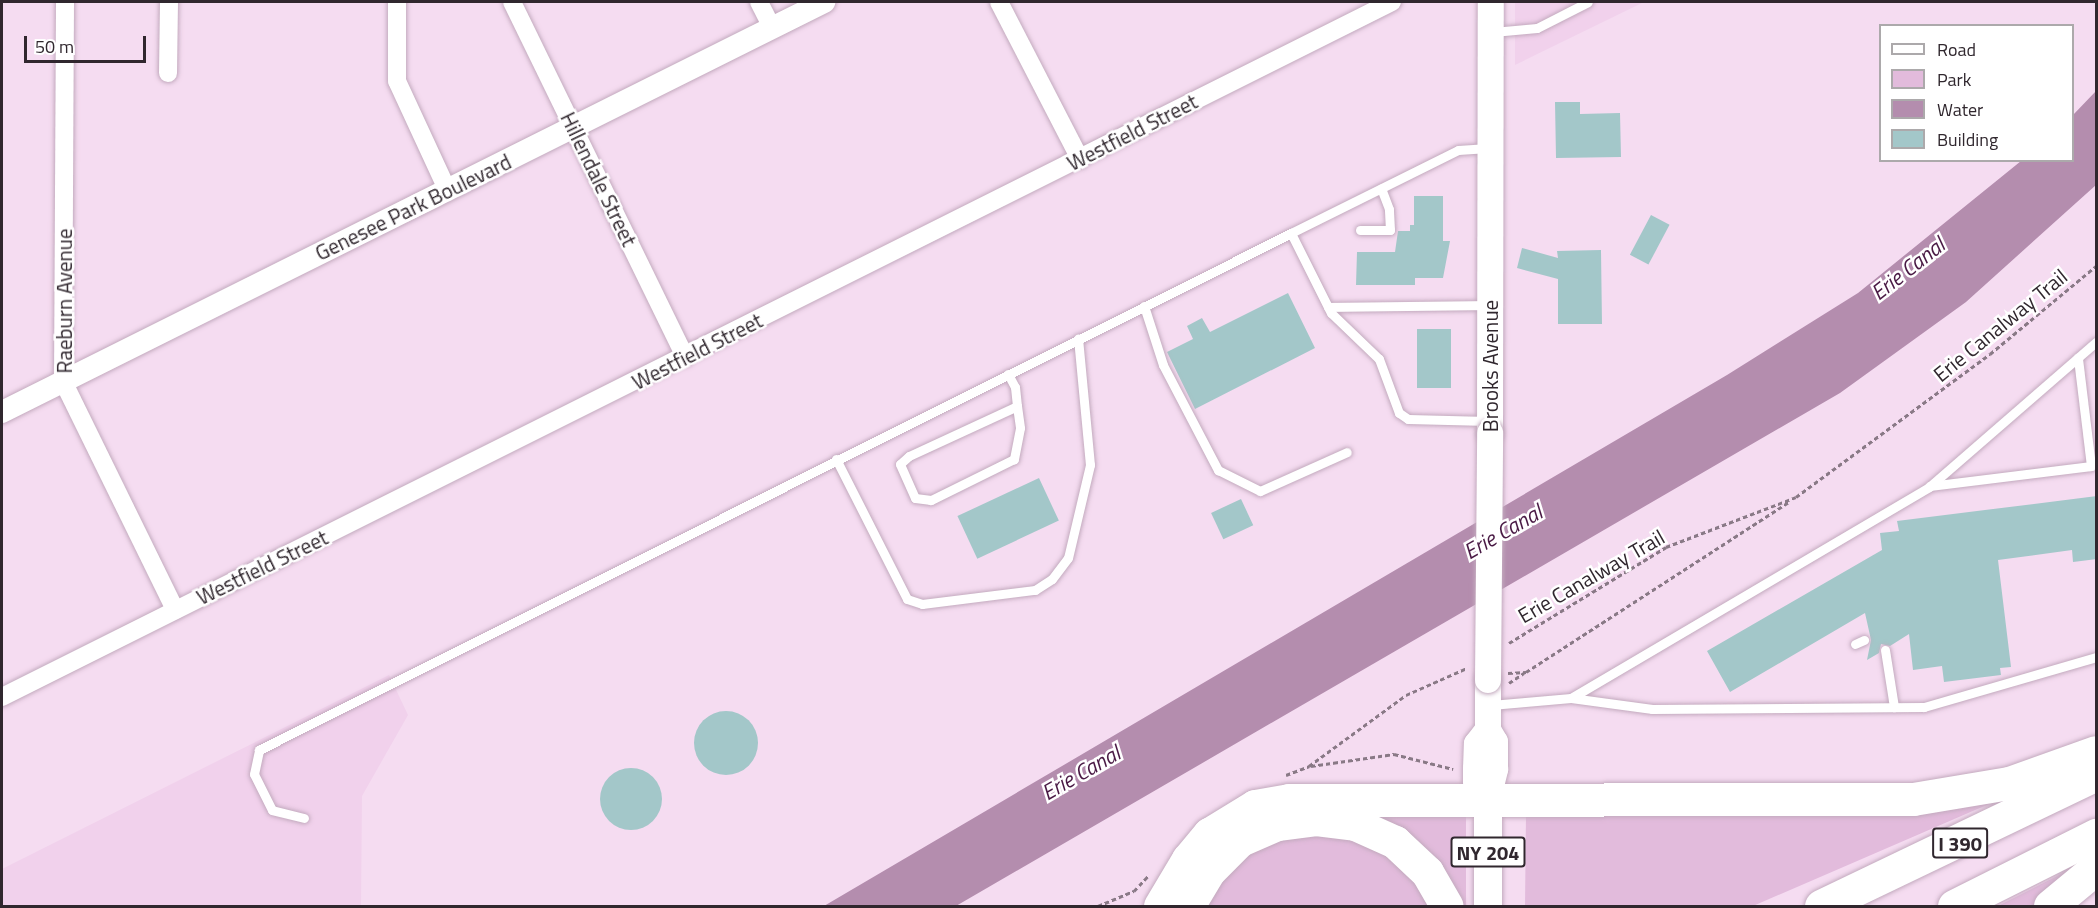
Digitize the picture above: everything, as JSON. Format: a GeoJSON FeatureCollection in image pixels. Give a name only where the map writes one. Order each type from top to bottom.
{"type":"FeatureCollection","features":[{"type":"Feature","properties":{"kind":"highway"},"geometry":{"type":"LineString","coordinates":[[1160,906],[1209,834],[1255,806],[1313,797],[1488,795],[1926,798],[2009,783],[2097,752]]}},
{"type":"Feature","properties":{"kind":"highway","name":"I 390"},"geometry":{"type":"LineString","coordinates":[[1821,906],[2097,774]]}},
{"type":"Feature","properties":{"kind":"highway"},"geometry":{"type":"LineString","coordinates":[[1188,906],[1209,871],[1240,840],[1277,824],[1316,819],[1355,824],[1395,842],[1427,872],[1447,906]]}},
{"type":"Feature","properties":{"kind":"highway","name":"I 390"},"geometry":{"type":"LineString","coordinates":[[1954,906],[2097,835]]}},
{"type":"Feature","properties":{"kind":"highway"},"geometry":{"type":"LineString","coordinates":[[2050,906],[2097,868]]}},
{"type":"Feature","properties":{"kind":"main road","name":"Brooks Avenue"},"geometry":{"type":"LineString","coordinates":[[1488,906],[1488,795],[1495,769],[1492,690],[1490,427],[1491,2]]}},
{"type":"Feature","properties":{"kind":"street","name":"Raeburn Avenue"},"geometry":{"type":"LineString","coordinates":[[65,2],[63,381],[175,610]]}},
{"type":"Feature","properties":{"kind":"street"},"geometry":{"type":"LineString","coordinates":[[168,73],[169,2]]}},
{"type":"Feature","properties":{"kind":"street"},"geometry":{"type":"LineString","coordinates":[[397,2],[397,81],[447,189]]}},
{"type":"Feature","properties":{"kind":"street","name":"Hillendale Street"},"geometry":{"type":"LineString","coordinates":[[512,2],[685,357]]}},
{"type":"Feature","properties":{"kind":"street"},"geometry":{"type":"LineString","coordinates":[[759,2],[772,27]]}},
{"type":"Feature","properties":{"kind":"street","name":"Genesee Park Boulevard"},"geometry":{"type":"LineString","coordinates":[[2,412],[824,2]]}},
{"type":"Feature","properties":{"kind":"street"},"geometry":{"type":"LineString","coordinates":[[999,2],[1080,159]]}},
{"type":"Feature","properties":{"kind":"street","name":"Westfield Street"},"geometry":{"type":"LineString","coordinates":[[2,697],[1392,2]]}},
{"type":"Feature","properties":{"kind":"lane"},"geometry":{"type":"LineString","coordinates":[[1491,32],[1537,28],[1588,2]]}},
{"type":"Feature","properties":{"kind":"lane"},"geometry":{"type":"LineString","coordinates":[[304,818],[272,810],[254,774],[259,750],[836,459],[1458,150],[1491,148]]}},
{"type":"Feature","properties":{"kind":"lane"},"geometry":{"type":"LineString","coordinates":[[1360,230],[1390,230],[1389,209],[1381,188]]}},
{"type":"Feature","properties":{"kind":"lane"},"geometry":{"type":"LineString","coordinates":[[1291,232],[1328,307],[1379,359],[1399,413],[1408,419],[1490,427]]}},
{"type":"Feature","properties":{"kind":"lane"},"geometry":{"type":"LineString","coordinates":[[1328,307],[1490,305]]}},
{"type":"Feature","properties":{"kind":"lane"},"geometry":{"type":"LineString","coordinates":[[1144,306],[1163,365],[1218,470],[1260,491],[1347,452]]}},
{"type":"Feature","properties":{"kind":"lane"},"geometry":{"type":"LineString","coordinates":[[836,459],[907,599],[922,604],[1035,590],[1052,579],[1068,558],[1090,465],[1078,339]]}},
{"type":"Feature","properties":{"kind":"lane"},"geometry":{"type":"LineString","coordinates":[[1571,698],[1929,487],[2097,342]]}},
{"type":"Feature","properties":{"kind":"lane"},"geometry":{"type":"LineString","coordinates":[[1929,487],[2091,466],[2078,358]]}},
{"type":"Feature","properties":{"kind":"lane"},"geometry":{"type":"LineString","coordinates":[[1008,374],[1017,406],[1020,428],[1014,459],[931,500],[915,498],[900,464],[909,456],[1017,406]]}},
{"type":"Feature","properties":{"kind":"lane"},"geometry":{"type":"LineString","coordinates":[[1885,650],[1894,708]]}},
{"type":"Feature","properties":{"kind":"lane"},"geometry":{"type":"LineString","coordinates":[[1492,690],[1652,709],[1894,708],[1950,703],[2097,657]]}},
{"type":"Feature","properties":{"kind":"path","name":"Erie Canalway Trail"},"geometry":{"type":"LineString","coordinates":[[1500,649],[1666,547],[1796,497],[1981,361],[2097,266]]}},
{"type":"Feature","properties":{"kind":"path"},"geometry":{"type":"LineString","coordinates":[[1309,766],[1406,695],[1492,690],[1526,672],[1796,497]]}},
{"type":"Feature","properties":{"kind":"path"},"geometry":{"type":"LineString","coordinates":[[1492,690],[1526,672]]}},
{"type":"Feature","properties":{"kind":"path"},"geometry":{"type":"LineString","coordinates":[[1276,779],[1309,766],[1394,754],[1453,769]]}},
{"type":"Feature","properties":{"kind":"path"},"geometry":{"type":"LineString","coordinates":[[1098,906],[1134,891],[1156,867]]}},
{"type":"Feature","properties":{"kind":"shaded area"},"geometry":{"type":"Polygon","coordinates":[[[1515,2],[1644,2],[1515,65],[1515,2]]]}},
{"type":"Feature","properties":{"kind":"shaded area"},"geometry":{"type":"Polygon","coordinates":[[[389,675],[408,715],[362,796],[361,906],[2,906],[2,869],[389,675]]]}},
{"type":"Feature","properties":{"kind":"green space"},"geometry":{"type":"Polygon","coordinates":[[[1985,796],[1989,804],[1753,906],[1525,906],[1526,814],[1985,796]]]}},
{"type":"Feature","properties":{"kind":"green space"},"geometry":{"type":"Polygon","coordinates":[[[1368,806],[1466,815],[1466,906],[1455,906],[1368,806]]]}},
{"type":"Feature","properties":{"kind":"green space"},"geometry":{"type":"Polygon","coordinates":[[[1290,833],[1372,840],[1411,872],[1431,906],[1202,906],[1243,852],[1290,833]]]}},
{"type":"Feature","properties":{"kind":"green space"},"geometry":{"type":"Polygon","coordinates":[[[2079,865],[2035,906],[1998,906],[2079,865]]]}},
{"type":"Feature","properties":{"kind":"water","name":"Erie Canal"},"geometry":{"type":"Polygon","coordinates":[[[2096,91],[2096,185],[1966,302],[1840,393],[956,906],[824,906],[1727,375],[1858,293],[2020,162],[2074,162],[2074,114],[2096,91]]]}},
{"type":"Feature","properties":{"kind":"building"},"geometry":{"type":"Polygon","coordinates":[[[1555,102],[1580,102],[1580,114],[1620,113],[1621,157],[1556,158],[1555,102]]]}},
{"type":"Feature","properties":{"kind":"building"},"geometry":{"type":"Polygon","coordinates":[[[1414,196],[1443,196],[1443,241],[1450,241],[1443,278],[1415,278],[1415,285],[1356,285],[1357,252],[1395,252],[1398,231],[1410,231],[1410,225],[1414,225],[1414,196]]]}},
{"type":"Feature","properties":{"kind":"building"},"geometry":{"type":"Polygon","coordinates":[[[1651,215],[1670,225],[1648,265],[1630,255],[1651,215]]]}},
{"type":"Feature","properties":{"kind":"building"},"geometry":{"type":"Polygon","coordinates":[[[1522,248],[1558,258],[1557,251],[1601,250],[1602,324],[1558,324],[1558,279],[1517,268],[1522,248]]]}},
{"type":"Feature","properties":{"kind":"building"},"geometry":{"type":"Polygon","coordinates":[[[1288,293],[1315,348],[1195,409],[1167,352],[1193,339],[1187,326],[1202,318],[1210,332],[1288,293]]]}},
{"type":"Feature","properties":{"kind":"building"},"geometry":{"type":"Polygon","coordinates":[[[1417,329],[1451,329],[1451,388],[1417,388],[1417,329]]]}},
{"type":"Feature","properties":{"kind":"building"},"geometry":{"type":"Polygon","coordinates":[[[1039,478],[1059,521],[977,559],[957,516],[1039,478]]]}},
{"type":"Feature","properties":{"kind":"building"},"geometry":{"type":"Polygon","coordinates":[[[2097,496],[2097,559],[2073,562],[2072,550],[1998,560],[2011,667],[2000,668],[2001,675],[1944,682],[1942,666],[1913,670],[1909,634],[1890,646],[1881,644],[1879,653],[1867,660],[1871,640],[1865,613],[1730,692],[1707,651],[1882,550],[1880,533],[1899,531],[1897,521],[2097,496]]]}},
{"type":"Feature","properties":{"kind":"building"},"geometry":{"type":"Polygon","coordinates":[[[1241,499],[1253,525],[1223,539],[1211,513],[1241,499]]]}},
{"type":"Feature","properties":{"kind":"building"},"geometry":{"type":"Polygon","coordinates":[[[726,711],[744,717],[752,725],[758,743],[752,761],[744,769],[726,775],[708,769],[700,761],[694,743],[700,725],[708,717],[726,711]]]}},
{"type":"Feature","properties":{"kind":"building"},"geometry":{"type":"Polygon","coordinates":[[[631,768],[653,777],[662,799],[653,821],[631,830],[609,821],[600,799],[609,777],[631,768]]]}}]}
